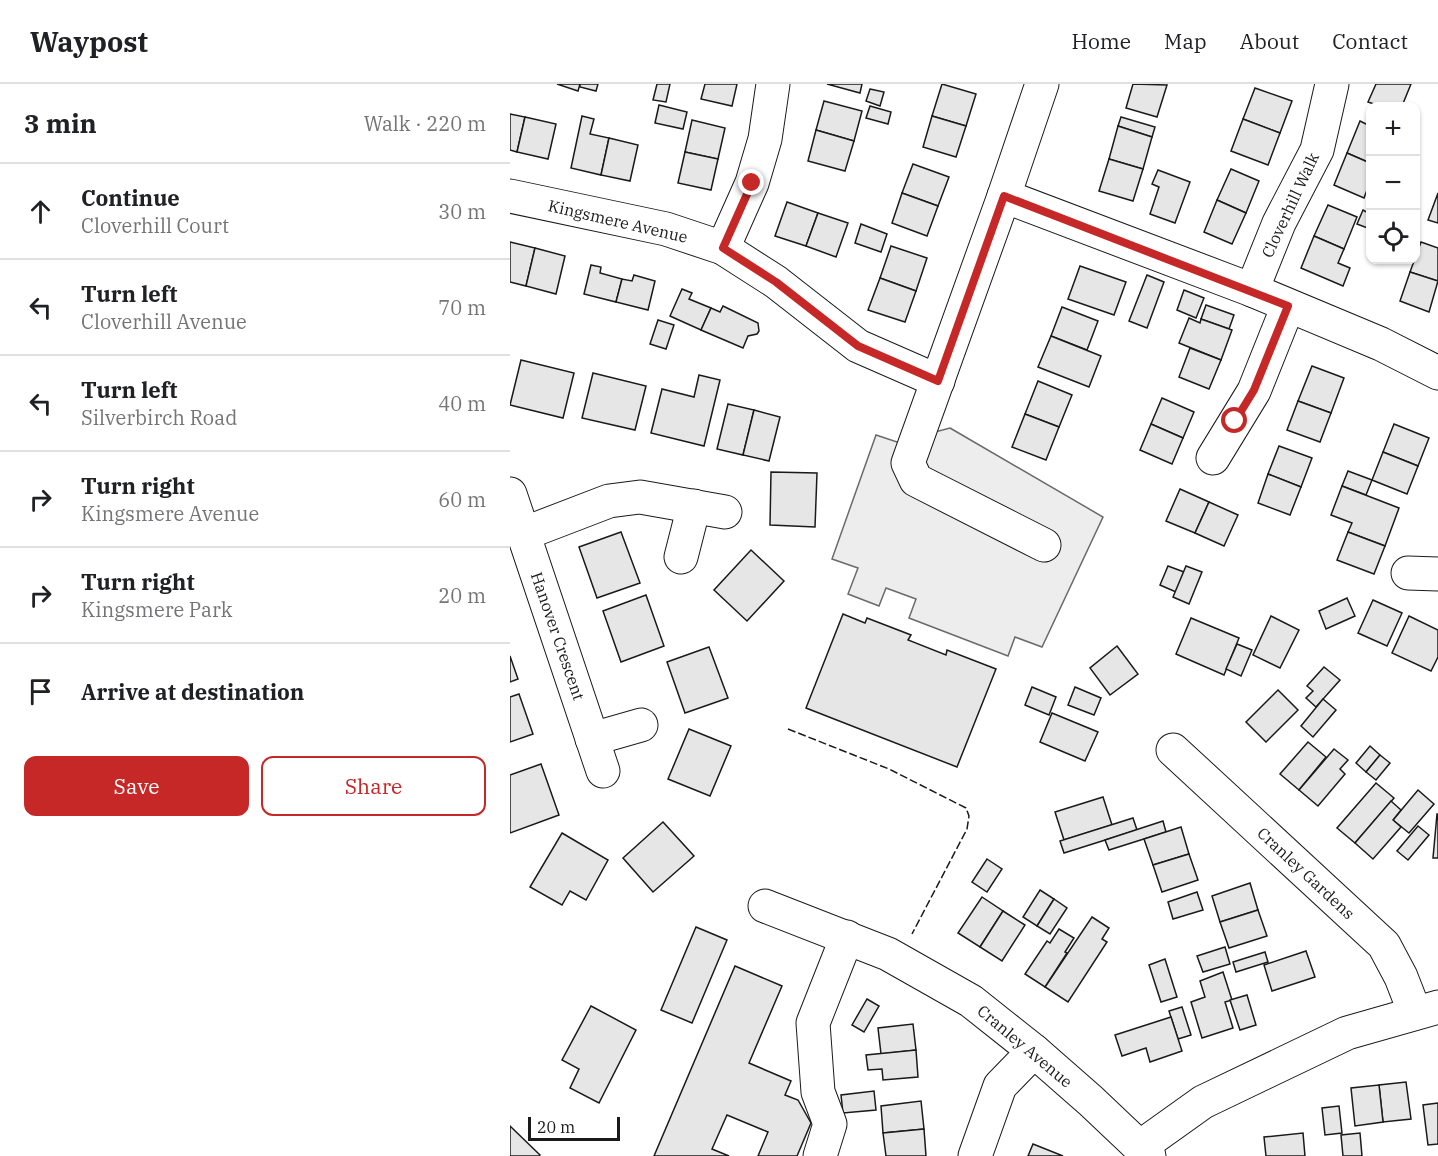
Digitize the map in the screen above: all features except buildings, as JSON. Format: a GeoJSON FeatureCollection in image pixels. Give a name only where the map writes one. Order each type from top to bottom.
{"type":"FeatureCollection","features":[{"type":"Feature","properties":{"kind":"street"},"geometry":{"type":"LineString","coordinates":[[723,248],[752,183],[759,161],[765,139],[772,84]]}},
{"type":"Feature","properties":{"kind":"street"},"geometry":{"type":"LineString","coordinates":[[1042,84],[908,463],[916,480],[1044,545]]}},
{"type":"Feature","properties":{"kind":"street","name":"Cloverhill Walk"},"geometry":{"type":"LineString","coordinates":[[1252,290],[1279,224],[1317,150],[1332,84]]}},
{"type":"Feature","properties":{"kind":"street","name":"Kingsmere Avenue"},"geometry":{"type":"LineString","coordinates":[[510,196],[666,229],[723,248],[776,282],[858,346],[938,381]]}},
{"type":"Feature","properties":{"kind":"street"},"geometry":{"type":"LineString","coordinates":[[1004,196],[1252,290],[1436,368]]}},
{"type":"Feature","properties":{"kind":"street"},"geometry":{"type":"LineString","coordinates":[[1213,458],[1254,390],[1288,306]]}},
{"type":"Feature","properties":{"kind":"street","name":"Hanover Crescent"},"geometry":{"type":"LineString","coordinates":[[510,494],[603,771]]}},
{"type":"Feature","properties":{"kind":"street"},"geometry":{"type":"LineString","coordinates":[[523,534],[609,501],[640,497],[709,509],[681,557]]}},
{"type":"Feature","properties":{"kind":"street"},"geometry":{"type":"LineString","coordinates":[[592,739],[641,725]]}},
{"type":"Feature","properties":{"kind":"street","name":"Cranley Gardens"},"geometry":{"type":"LineString","coordinates":[[1145,1151],[1203,1102],[1347,1034],[1426,1010],[1401,977],[1384,945],[1173,750]]}},
{"type":"Feature","properties":{"kind":"street","name":"Cranley Avenue"},"geometry":{"type":"LineString","coordinates":[[765,906],[888,954],[971,1001],[1034,1051],[1145,1151]]}},
{"type":"Feature","properties":{"kind":"street"},"geometry":{"type":"LineString","coordinates":[[820,1156],[830,1124],[818,1092],[813,1023],[847,937]]}},
{"type":"Feature","properties":{"kind":"street"},"geometry":{"type":"LineString","coordinates":[[975,1156],[1000,1086],[1034,1051]]}},
{"type":"Feature","properties":{"kind":"shaded area"},"geometry":{"type":"Polygon","coordinates":[[[950,428],[1103,517],[1042,647],[1015,637],[1008,656],[909,618],[916,599],[886,588],[879,606],[848,594],[858,568],[832,559],[876,435],[897,442],[950,428]]]}},
{"type":"Feature","properties":{"kind":"fence"},"geometry":{"type":"LineString","coordinates":[[788,729],[889,769],[966,808],[969,816],[967,829],[912,934]]}},
{"type":"Feature","properties":{"kind":"route"},"geometry":{"type":"LineString","coordinates":[[752,183],[723,248],[776,282],[858,346],[938,381],[1004,196],[1252,290],[1288,306],[1254,390],[1235,421]]}}]}
